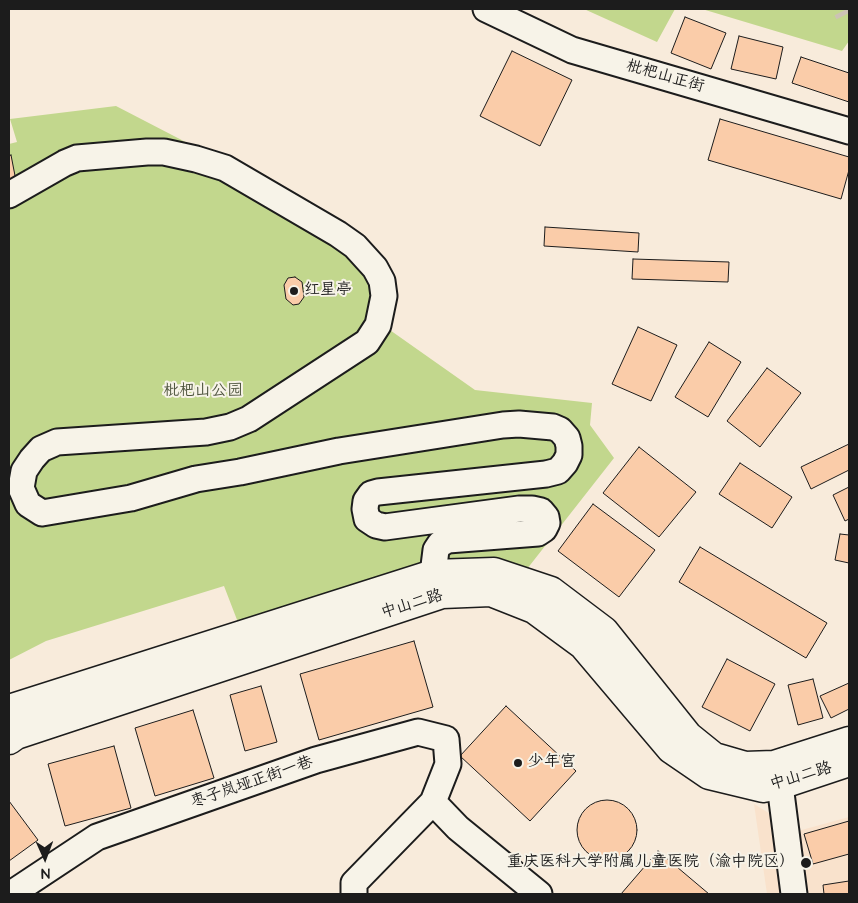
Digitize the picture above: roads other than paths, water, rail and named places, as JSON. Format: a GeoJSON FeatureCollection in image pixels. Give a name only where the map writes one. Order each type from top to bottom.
{"type":"FeatureCollection","features":[{"type":"Feature","properties":{"kind":"main road","name":"中山二路"},"geometry":{"type":"LineString","coordinates":[[9,709],[433,574],[494,572],[551,591],[604,630],[688,736],[714,757],[745,766],[774,765],[849,741]]}},
{"type":"Feature","properties":{"kind":"main road","name":"中山二路"},"geometry":{"type":"LineString","coordinates":[[9,740],[16,735],[442,594],[491,592],[534,609],[583,645],[671,749],[709,775],[772,786],[849,762]]}},
{"type":"Feature","properties":{"kind":"street","name":"枇杷山正街"},"geometry":{"type":"LineString","coordinates":[[486,9],[572,50],[849,131]]}},
{"type":"Feature","properties":{"kind":"street"},"geometry":{"type":"LineString","coordinates":[[9,195],[77,158],[164,152],[196,159],[225,168],[338,234],[355,246],[375,268],[382,281],[384,296],[378,325],[367,342],[249,419],[230,427],[206,432],[57,442],[42,449],[24,471],[21,488],[28,504],[42,513],[132,498],[196,479],[240,472],[339,451],[503,425],[519,424],[553,427],[560,430],[567,438],[569,455],[565,463],[558,470],[546,474],[371,494],[366,501],[365,509],[368,519],[376,525],[386,527],[519,509],[541,511],[546,517],[547,523],[544,529],[538,533],[448,540],[440,544],[436,550],[433,574]]}},
{"type":"Feature","properties":{"kind":"street","name":"枣子岚垭正街一巷"},"geometry":{"type":"LineString","coordinates":[[11,894],[97,837],[316,760],[418,732],[446,739],[448,764],[433,802]]}},
{"type":"Feature","properties":{"kind":"street"},"geometry":{"type":"LineString","coordinates":[[772,786],[777,894]]}},
{"type":"Feature","properties":{"kind":"street"},"geometry":{"type":"LineString","coordinates":[[772,786],[794,894]]}},
{"type":"Feature","properties":{"kind":"street"},"geometry":{"type":"LineString","coordinates":[[354,894],[354,883],[433,802],[458,828],[539,894]]}},
{"type":"Feature","properties":{"kind":"tunnel"},"geometry":{"type":"LineString","coordinates":[[847,9],[849,13]]}},
{"type":"Feature","properties":{"kind":"place","name":"红星亭"},"geometry":{"type":"Point","coordinates":[294,291]}},
{"type":"Feature","properties":{"kind":"place","name":"少年宫"},"geometry":{"type":"Point","coordinates":[518,763]}},
{"type":"Feature","properties":{"kind":"place","name":"重庆医科大学附属儿童医院（渝中院区）"},"geometry":{"type":"Point","coordinates":[806,863]}},
{"type":"Feature","properties":{"kind":"park label","name":"枇杷山公园"},"geometry":{"type":"Point","coordinates":[203,392]}}]}
